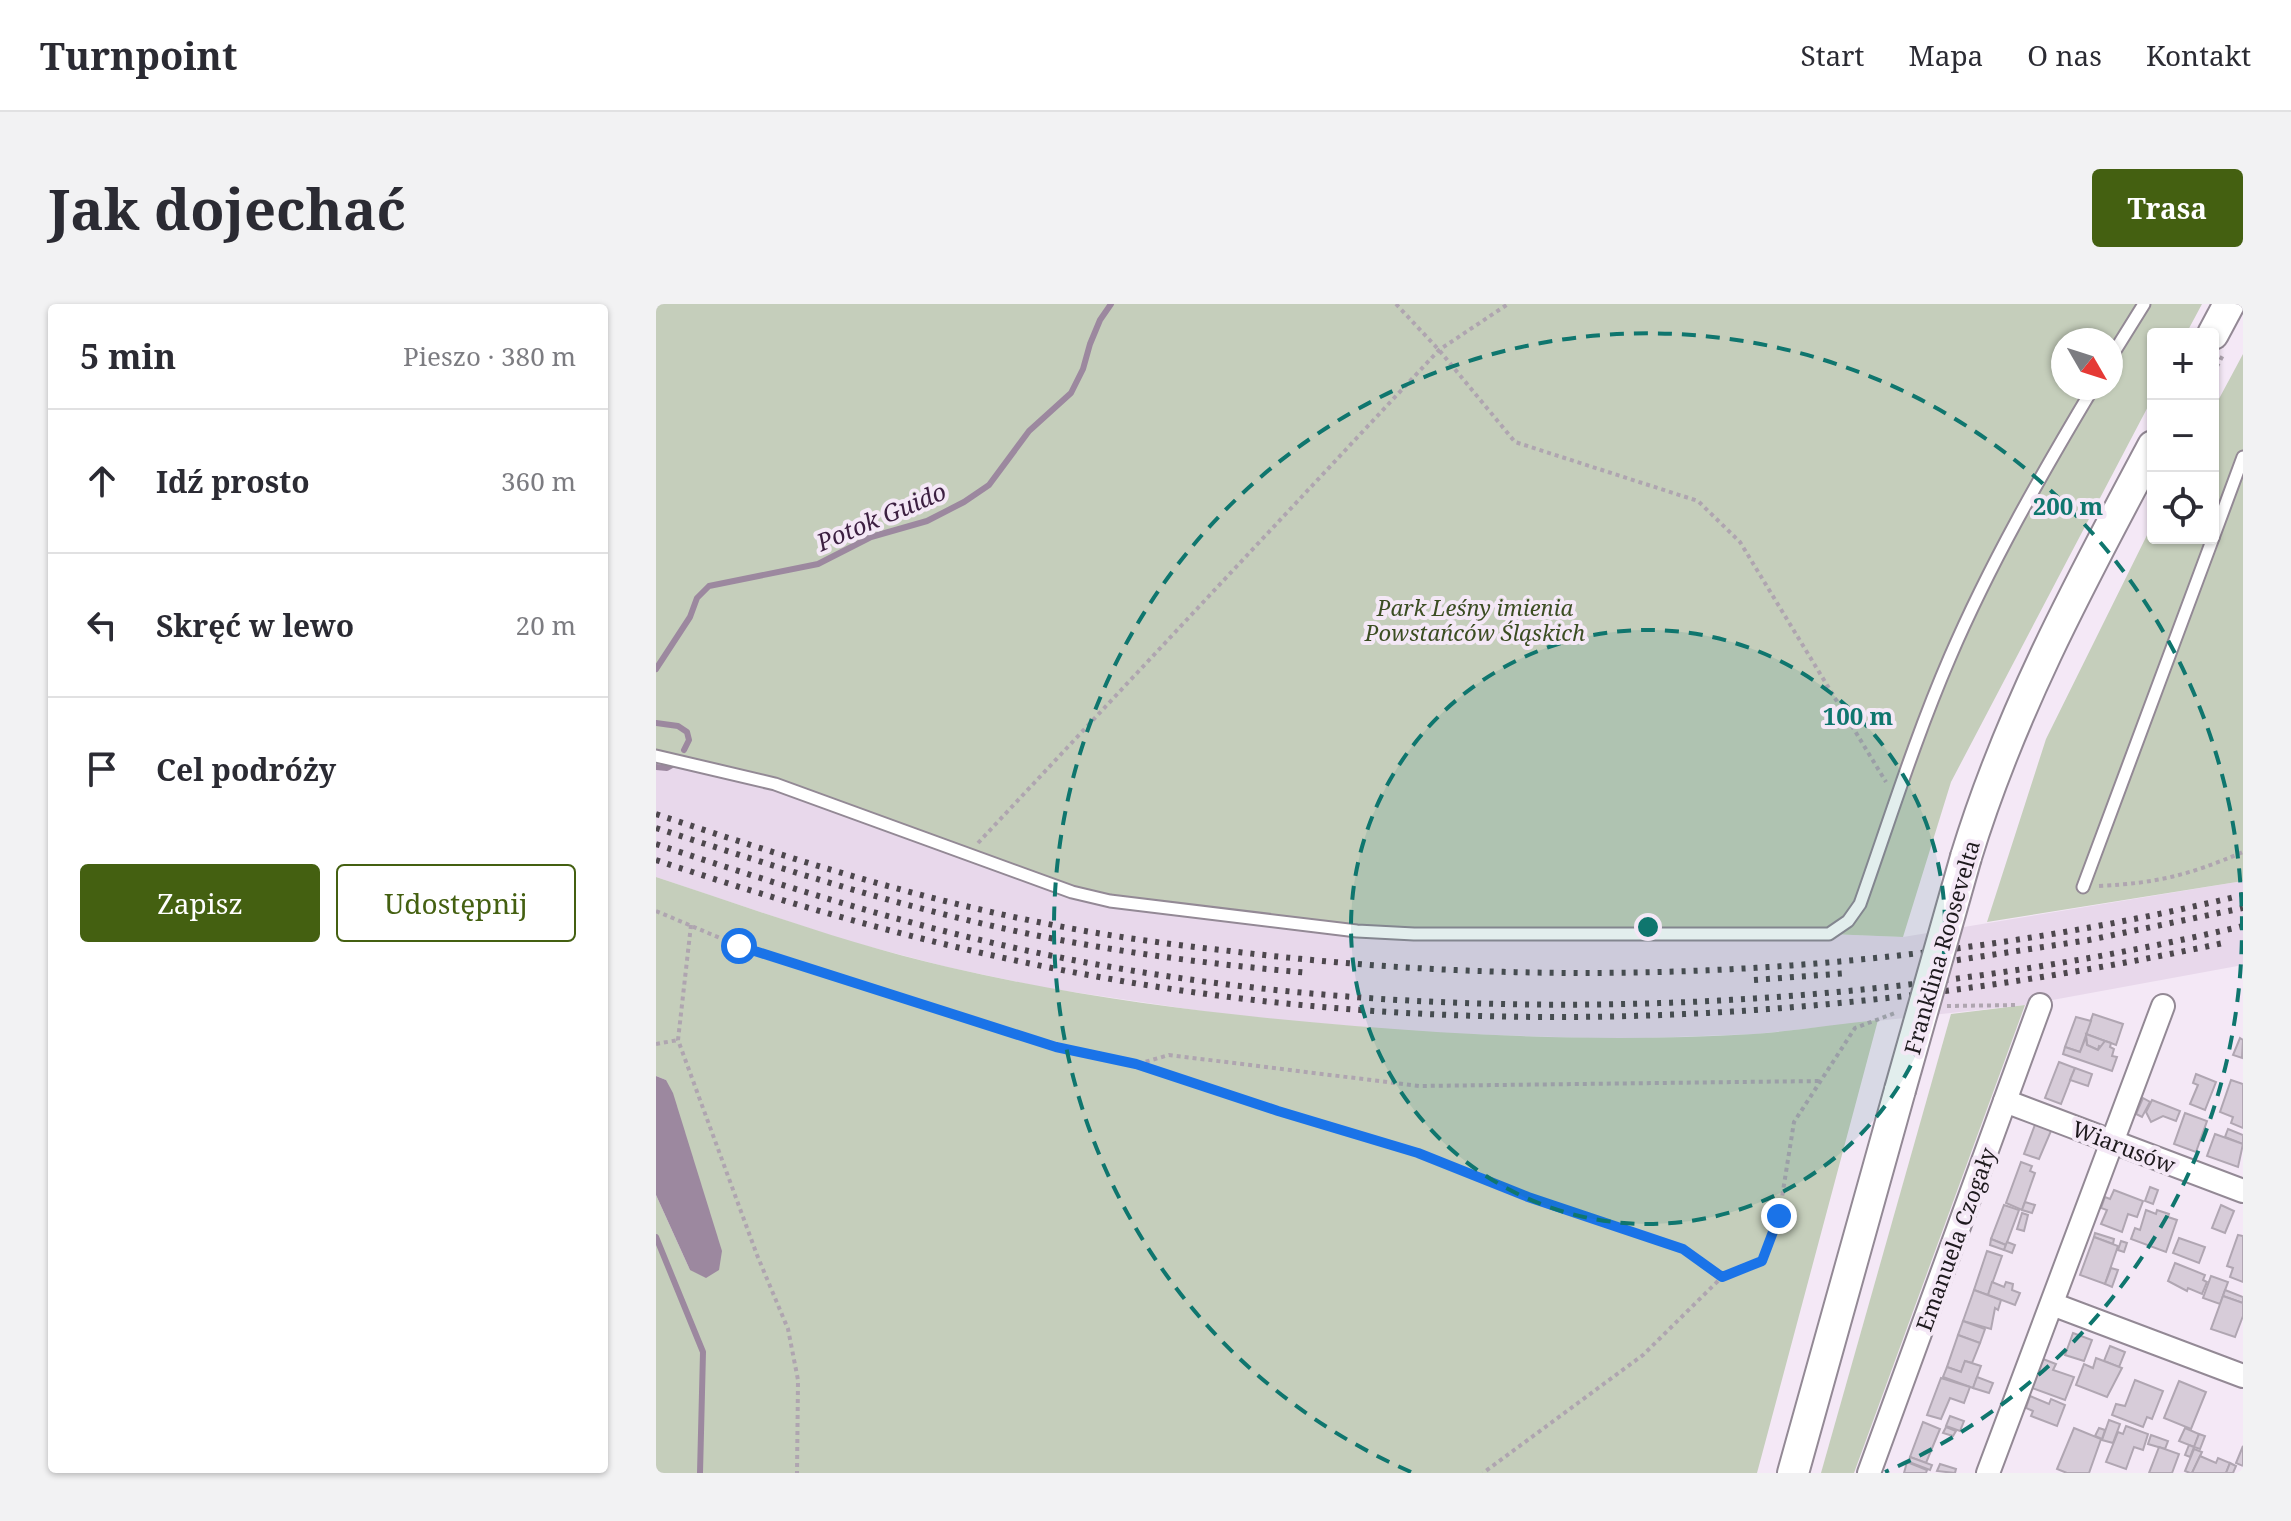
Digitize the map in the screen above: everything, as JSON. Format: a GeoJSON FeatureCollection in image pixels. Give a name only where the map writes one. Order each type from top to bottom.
{"type":"FeatureCollection","features":[{"type":"Feature","properties":{"kind":"street"},"geometry":{"type":"LineString","coordinates":[[2216,328],[2229,304]]}},
{"type":"Feature","properties":{"kind":"street","name":"Franklina Roosevelta"},"geometry":{"type":"LineString","coordinates":[[1793,1473],[1981,809],[2023,701],[2070,600],[2147,457]]}},
{"type":"Feature","properties":{"kind":"street","name":"Emanuela Czogały"},"geometry":{"type":"LineString","coordinates":[[1869,1473],[2040,1005]]}},
{"type":"Feature","properties":{"kind":"street"},"geometry":{"type":"LineString","coordinates":[[1996,1471],[2052,1304],[2163,1006]]}},
{"type":"Feature","properties":{"kind":"street","name":"Wiarusów"},"geometry":{"type":"LineString","coordinates":[[2005,1101],[2243,1191]]}},
{"type":"Feature","properties":{"kind":"street"},"geometry":{"type":"LineString","coordinates":[[2052,1304],[2243,1376]]}},
{"type":"Feature","properties":{"kind":"lane"},"geometry":{"type":"LineString","coordinates":[[2123,338],[2144,304]]}},
{"type":"Feature","properties":{"kind":"lane"},"geometry":{"type":"LineString","coordinates":[[656,756],[775,784],[1072,892],[1110,901],[1357,931],[1459,936],[1829,934],[1848,921],[1860,904],[1920,730],[1951,655],[2033,491],[2086,400]]}},
{"type":"Feature","properties":{"kind":"lane"},"geometry":{"type":"LineString","coordinates":[[2219,522],[2243,457]]}},
{"type":"Feature","properties":{"kind":"lane"},"geometry":{"type":"LineString","coordinates":[[2083,887],[2211,544]]}},
{"type":"Feature","properties":{"kind":"path"},"geometry":{"type":"LineString","coordinates":[[1396,304],[1439,350],[1515,442],[1698,501],[1740,542],[1896,799]]}},
{"type":"Feature","properties":{"kind":"path"},"geometry":{"type":"LineString","coordinates":[[968,854],[1439,350],[1508,304]]}},
{"type":"Feature","properties":{"kind":"path"},"geometry":{"type":"LineString","coordinates":[[2083,887],[2148,883],[2196,872],[2243,852]]}},
{"type":"Feature","properties":{"kind":"path"},"geometry":{"type":"LineString","coordinates":[[656,911],[739,946],[1056,1047],[1136,1064],[1418,1153],[1528,1197],[1683,1249],[1722,1277]]}},
{"type":"Feature","properties":{"kind":"path"},"geometry":{"type":"LineString","coordinates":[[691,924],[678,1040],[757,1255],[788,1329],[798,1380],[797,1473]]}},
{"type":"Feature","properties":{"kind":"path"},"geometry":{"type":"LineString","coordinates":[[656,1044],[678,1040]]}},
{"type":"Feature","properties":{"kind":"path"},"geometry":{"type":"LineString","coordinates":[[1136,1064],[1169,1055],[1419,1086],[1821,1081],[1794,1122],[1779,1216],[1762,1261],[1722,1277],[1643,1355],[1483,1473]]}},
{"type":"Feature","properties":{"kind":"shaded area"},"geometry":{"type":"Polygon","coordinates":[[[656,756],[1829,934],[1903,937],[2243,881],[2243,965],[2025,1005],[1756,1034],[1619,1039],[1433,1033],[1242,1017],[1046,988],[947,967],[844,940],[656,877],[656,756]]]}},
{"type":"Feature","properties":{"kind":"shaded area"},"geometry":{"type":"Polygon","coordinates":[[[656,1076],[666,1080],[673,1093],[722,1251],[719,1270],[706,1278],[690,1270],[656,1195],[656,1076]]]}},
{"type":"Feature","properties":{"kind":"green space","name":"Park Leśny imienia Powstańców Śląskich"},"geometry":{"type":"Polygon","coordinates":[[[656,304],[2202,304],[2189,328],[2147,328],[2147,408],[1951,782],[1903,937],[1829,934],[1459,936],[1110,901],[775,784],[656,756],[656,304]]]}},
{"type":"Feature","properties":{"kind":"green space"},"geometry":{"type":"Polygon","coordinates":[[[2243,354],[2243,881],[1987,922],[2046,739],[2147,535],[2147,544],[2219,544],[2219,399],[2243,354]]]}},
{"type":"Feature","properties":{"kind":"green space"},"geometry":{"type":"Polygon","coordinates":[[[656,877],[911,958],[1049,988],[1202,1011],[1405,1030],[1604,1038],[1754,1034],[1878,1020],[1757,1473],[656,1473],[656,1195],[690,1270],[666,1080],[656,1076],[656,877]]]}},
{"type":"Feature","properties":{"kind":"green space"},"geometry":{"type":"Polygon","coordinates":[[[2025,1005],[1854,1473],[1821,1473],[1951,1014],[2025,1005]]]}},
{"type":"Feature","properties":{"kind":"building"},"geometry":{"type":"Polygon","coordinates":[[[2093,1014],[2123,1024],[2116,1045],[2086,1034],[2093,1014]]]}},
{"type":"Feature","properties":{"kind":"building"},"geometry":{"type":"Polygon","coordinates":[[[2076,1017],[2091,1021],[2080,1052],[2065,1047],[2076,1017]]]}},
{"type":"Feature","properties":{"kind":"building"},"geometry":{"type":"Polygon","coordinates":[[[2086,1034],[2105,1041],[2102,1047],[2099,1046],[2098,1050],[2087,1045],[2086,1034]]]}},
{"type":"Feature","properties":{"kind":"building"},"geometry":{"type":"Polygon","coordinates":[[[2086,1037],[2087,1045],[2098,1050],[2105,1041],[2111,1043],[2110,1047],[2114,1049],[2112,1056],[2117,1057],[2112,1071],[2063,1054],[2065,1047],[2080,1052],[2086,1037]]]}},
{"type":"Feature","properties":{"kind":"building"},"geometry":{"type":"Polygon","coordinates":[[[2240,1038],[2243,1040],[2242,1058],[2233,1055],[2240,1038]]]}},
{"type":"Feature","properties":{"kind":"building"},"geometry":{"type":"Polygon","coordinates":[[[2059,1062],[2075,1068],[2061,1104],[2045,1098],[2059,1062]]]}},
{"type":"Feature","properties":{"kind":"building"},"geometry":{"type":"Polygon","coordinates":[[[2075,1068],[2092,1074],[2088,1086],[2070,1080],[2075,1068]]]}},
{"type":"Feature","properties":{"kind":"building"},"geometry":{"type":"Polygon","coordinates":[[[2196,1074],[2216,1082],[2205,1110],[2190,1104],[2198,1085],[2193,1083],[2196,1074]]]}},
{"type":"Feature","properties":{"kind":"building"},"geometry":{"type":"Polygon","coordinates":[[[2231,1080],[2243,1084],[2243,1128],[2231,1123],[2233,1117],[2220,1112],[2231,1080]]]}},
{"type":"Feature","properties":{"kind":"building"},"geometry":{"type":"Polygon","coordinates":[[[2143,1098],[2150,1102],[2142,1117],[2136,1114],[2143,1098]]]}},
{"type":"Feature","properties":{"kind":"building"},"geometry":{"type":"Polygon","coordinates":[[[2152,1100],[2180,1111],[2176,1121],[2163,1116],[2151,1122],[2146,1112],[2152,1100]]]}},
{"type":"Feature","properties":{"kind":"building"},"geometry":{"type":"Polygon","coordinates":[[[2185,1113],[2207,1121],[2196,1152],[2174,1144],[2185,1113]]]}},
{"type":"Feature","properties":{"kind":"building"},"geometry":{"type":"Polygon","coordinates":[[[2036,1122],[2051,1131],[2039,1159],[2024,1154],[2036,1122]]]}},
{"type":"Feature","properties":{"kind":"building"},"geometry":{"type":"Polygon","coordinates":[[[2228,1129],[2243,1135],[2243,1144],[2225,1137],[2228,1129]]]}},
{"type":"Feature","properties":{"kind":"building"},"geometry":{"type":"Polygon","coordinates":[[[2215,1134],[2243,1144],[2238,1167],[2207,1156],[2215,1134]]]}},
{"type":"Feature","properties":{"kind":"building"},"geometry":{"type":"Polygon","coordinates":[[[2021,1162],[2032,1166],[2030,1171],[2035,1173],[2022,1210],[2006,1203],[2021,1162]]]}},
{"type":"Feature","properties":{"kind":"building"},"geometry":{"type":"Polygon","coordinates":[[[2150,1187],[2158,1190],[2153,1204],[2145,1201],[2150,1187]]]}},
{"type":"Feature","properties":{"kind":"building"},"geometry":{"type":"Polygon","coordinates":[[[2114,1190],[2143,1201],[2137,1217],[2128,1214],[2122,1232],[2101,1224],[2107,1210],[2101,1208],[2105,1197],[2110,1199],[2114,1190]]]}},
{"type":"Feature","properties":{"kind":"building"},"geometry":{"type":"Polygon","coordinates":[[[2025,1202],[2035,1205],[2032,1213],[2022,1210],[2025,1202]]]}},
{"type":"Feature","properties":{"kind":"building"},"geometry":{"type":"Polygon","coordinates":[[[2004,1205],[2019,1210],[2006,1245],[1991,1239],[2004,1205]]]}},
{"type":"Feature","properties":{"kind":"building"},"geometry":{"type":"Polygon","coordinates":[[[2221,1205],[2234,1211],[2225,1233],[2212,1228],[2221,1205]]]}},
{"type":"Feature","properties":{"kind":"building"},"geometry":{"type":"Polygon","coordinates":[[[2146,1210],[2156,1214],[2157,1210],[2177,1220],[2166,1252],[2131,1239],[2135,1228],[2140,1230],[2146,1210]]]}},
{"type":"Feature","properties":{"kind":"building"},"geometry":{"type":"Polygon","coordinates":[[[2022,1213],[2028,1215],[2024,1231],[2017,1229],[2022,1213]]]}},
{"type":"Feature","properties":{"kind":"building"},"geometry":{"type":"Polygon","coordinates":[[[2095,1233],[2114,1239],[2113,1244],[2094,1237],[2095,1233]]]}},
{"type":"Feature","properties":{"kind":"building"},"geometry":{"type":"Polygon","coordinates":[[[2238,1235],[2243,1236],[2243,1282],[2230,1277],[2233,1268],[2227,1266],[2238,1235]]]}},
{"type":"Feature","properties":{"kind":"building"},"geometry":{"type":"Polygon","coordinates":[[[2094,1237],[2118,1246],[2105,1284],[2080,1275],[2094,1237]]]}},
{"type":"Feature","properties":{"kind":"building"},"geometry":{"type":"Polygon","coordinates":[[[2179,1238],[2205,1247],[2199,1263],[2173,1253],[2179,1238]]]}},
{"type":"Feature","properties":{"kind":"building"},"geometry":{"type":"Polygon","coordinates":[[[1991,1239],[2006,1245],[2004,1250],[1990,1245],[1991,1239]]]}},
{"type":"Feature","properties":{"kind":"building"},"geometry":{"type":"Polygon","coordinates":[[[2121,1241],[2127,1243],[2124,1252],[2118,1250],[2121,1241]]]}},
{"type":"Feature","properties":{"kind":"building"},"geometry":{"type":"Polygon","coordinates":[[[2007,1242],[2015,1245],[2012,1253],[2004,1250],[2007,1242]]]}},
{"type":"Feature","properties":{"kind":"building"},"geometry":{"type":"Polygon","coordinates":[[[1987,1251],[2002,1256],[1988,1295],[1974,1290],[1987,1251]]]}},
{"type":"Feature","properties":{"kind":"building"},"geometry":{"type":"Polygon","coordinates":[[[2175,1263],[2205,1275],[2203,1280],[2207,1282],[2202,1294],[2188,1288],[2187,1291],[2168,1281],[2175,1263]]]}},
{"type":"Feature","properties":{"kind":"building"},"geometry":{"type":"Polygon","coordinates":[[[2111,1268],[2118,1270],[2112,1287],[2105,1284],[2111,1268]]]}},
{"type":"Feature","properties":{"kind":"building"},"geometry":{"type":"Polygon","coordinates":[[[2211,1276],[2228,1282],[2220,1304],[2203,1298],[2211,1276]]]}},
{"type":"Feature","properties":{"kind":"building"},"geometry":{"type":"Polygon","coordinates":[[[1992,1282],[2004,1287],[2006,1282],[2013,1284],[2012,1290],[2020,1293],[2015,1305],[1988,1295],[1992,1282]]]}},
{"type":"Feature","properties":{"kind":"building"},"geometry":{"type":"Polygon","coordinates":[[[1974,1290],[2001,1300],[1998,1310],[1995,1308],[1991,1329],[1963,1321],[1974,1290]]]}},
{"type":"Feature","properties":{"kind":"building"},"geometry":{"type":"Polygon","coordinates":[[[2225,1290],[2243,1297],[2243,1303],[2223,1296],[2225,1290]]]}},
{"type":"Feature","properties":{"kind":"building"},"geometry":{"type":"Polygon","coordinates":[[[2223,1296],[2243,1303],[2243,1316],[2235,1337],[2211,1329],[2223,1296]]]}},
{"type":"Feature","properties":{"kind":"building"},"geometry":{"type":"Polygon","coordinates":[[[1963,1321],[1985,1329],[1980,1343],[1958,1335],[1963,1321]]]}},
{"type":"Feature","properties":{"kind":"building"},"geometry":{"type":"Polygon","coordinates":[[[2073,1333],[2092,1340],[2084,1361],[2065,1355],[2073,1333]]]}},
{"type":"Feature","properties":{"kind":"building"},"geometry":{"type":"Polygon","coordinates":[[[1958,1335],[1980,1343],[1972,1363],[1965,1361],[1961,1372],[1947,1367],[1958,1335]]]}},
{"type":"Feature","properties":{"kind":"building"},"geometry":{"type":"Polygon","coordinates":[[[2110,1346],[2125,1352],[2119,1367],[2104,1361],[2110,1346]]]}},
{"type":"Feature","properties":{"kind":"building"},"geometry":{"type":"Polygon","coordinates":[[[2096,1358],[2122,1368],[2107,1397],[2076,1385],[2084,1364],[2093,1368],[2096,1358]]]}},
{"type":"Feature","properties":{"kind":"building"},"geometry":{"type":"Polygon","coordinates":[[[2043,1359],[2056,1364],[2053,1370],[2074,1377],[2065,1400],[2032,1388],[2043,1359]]]}},
{"type":"Feature","properties":{"kind":"building"},"geometry":{"type":"Polygon","coordinates":[[[1965,1361],[1981,1366],[1973,1388],[1943,1377],[1947,1367],[1961,1372],[1965,1361]]]}},
{"type":"Feature","properties":{"kind":"building"},"geometry":{"type":"Polygon","coordinates":[[[1977,1377],[1993,1383],[1989,1393],[1973,1388],[1977,1377]]]}},
{"type":"Feature","properties":{"kind":"building"},"geometry":{"type":"Polygon","coordinates":[[[1941,1378],[1970,1387],[1964,1403],[1950,1398],[1941,1419],[1927,1415],[1941,1378]]]}},
{"type":"Feature","properties":{"kind":"building"},"geometry":{"type":"Polygon","coordinates":[[[2135,1380],[2163,1391],[2152,1419],[2147,1417],[2143,1427],[2112,1415],[2116,1404],[2125,1406],[2135,1380]]]}},
{"type":"Feature","properties":{"kind":"building"},"geometry":{"type":"Polygon","coordinates":[[[2179,1381],[2206,1392],[2191,1429],[2164,1418],[2179,1381]]]}},
{"type":"Feature","properties":{"kind":"building"},"geometry":{"type":"Polygon","coordinates":[[[2030,1396],[2049,1404],[2051,1399],[2065,1405],[2057,1426],[2031,1416],[2033,1411],[2026,1408],[2030,1396]]]}},
{"type":"Feature","properties":{"kind":"building"},"geometry":{"type":"Polygon","coordinates":[[[1950,1416],[1964,1421],[1960,1431],[1946,1426],[1950,1416]]]}},
{"type":"Feature","properties":{"kind":"building"},"geometry":{"type":"Polygon","coordinates":[[[2109,1420],[2120,1424],[2113,1443],[2102,1440],[2109,1420]]]}},
{"type":"Feature","properties":{"kind":"building"},"geometry":{"type":"Polygon","coordinates":[[[1923,1422],[1940,1429],[1926,1463],[1910,1457],[1923,1422]]]}},
{"type":"Feature","properties":{"kind":"building"},"geometry":{"type":"Polygon","coordinates":[[[2126,1426],[2148,1434],[2143,1450],[2134,1447],[2126,1469],[2106,1462],[2118,1432],[2123,1434],[2126,1426]]]}},
{"type":"Feature","properties":{"kind":"building"},"geometry":{"type":"Polygon","coordinates":[[[1946,1427],[1956,1431],[1953,1436],[1943,1433],[1946,1427]]]}},
{"type":"Feature","properties":{"kind":"building"},"geometry":{"type":"Polygon","coordinates":[[[2074,1428],[2101,1439],[2089,1473],[2067,1473],[2057,1469],[2074,1428]]]}},
{"type":"Feature","properties":{"kind":"building"},"geometry":{"type":"Polygon","coordinates":[[[2099,1428],[2105,1430],[2102,1439],[2095,1436],[2099,1428]]]}},
{"type":"Feature","properties":{"kind":"building"},"geometry":{"type":"Polygon","coordinates":[[[2185,1428],[2199,1434],[2194,1447],[2179,1441],[2185,1428]]]}},
{"type":"Feature","properties":{"kind":"building"},"geometry":{"type":"Polygon","coordinates":[[[2199,1434],[2205,1436],[2200,1449],[2194,1447],[2199,1434]]]}},
{"type":"Feature","properties":{"kind":"building"},"geometry":{"type":"Polygon","coordinates":[[[2151,1435],[2168,1441],[2165,1449],[2148,1444],[2151,1435]]]}},
{"type":"Feature","properties":{"kind":"building"},"geometry":{"type":"Polygon","coordinates":[[[2189,1445],[2194,1447],[2190,1457],[2185,1455],[2189,1445]]]}},
{"type":"Feature","properties":{"kind":"building"},"geometry":{"type":"Polygon","coordinates":[[[2243,1446],[2243,1466],[2236,1463],[2243,1446]]]}},
{"type":"Feature","properties":{"kind":"building"},"geometry":{"type":"Polygon","coordinates":[[[2159,1447],[2179,1454],[2172,1473],[2149,1473],[2159,1447]]]}},
{"type":"Feature","properties":{"kind":"building"},"geometry":{"type":"Polygon","coordinates":[[[2194,1449],[2202,1452],[2190,1473],[2185,1471],[2194,1449]]]}},
{"type":"Feature","properties":{"kind":"building"},"geometry":{"type":"Polygon","coordinates":[[[2200,1456],[2216,1463],[2218,1458],[2230,1463],[2226,1473],[2192,1473],[2200,1456]]]}},
{"type":"Feature","properties":{"kind":"building"},"geometry":{"type":"Polygon","coordinates":[[[1910,1457],[1932,1465],[1930,1470],[1909,1462],[1910,1457]]]}},
{"type":"Feature","properties":{"kind":"building"},"geometry":{"type":"Polygon","coordinates":[[[1907,1462],[1927,1470],[1926,1473],[1904,1473],[1907,1462]]]}},
{"type":"Feature","properties":{"kind":"building"},"geometry":{"type":"Polygon","coordinates":[[[2230,1463],[2236,1466],[2233,1473],[2226,1473],[2230,1463]]]}},
{"type":"Feature","properties":{"kind":"building"},"geometry":{"type":"Polygon","coordinates":[[[1940,1464],[1956,1469],[1955,1473],[1937,1471],[1940,1464]]]}},
{"type":"Feature","properties":{"kind":"waterway","name":"Potok Guido"},"geometry":{"type":"LineString","coordinates":[[656,669],[690,617],[697,598],[709,586],[818,564],[871,537],[927,521],[989,485],[1029,431],[1071,393],[1100,320],[1111,304]]}},
{"type":"Feature","properties":{"kind":"waterway","name":"Potok Guido"},"geometry":{"type":"LineString","coordinates":[[656,723],[678,726],[687,732],[689,740],[684,750]]}},
{"type":"Feature","properties":{"kind":"waterway","name":"Potok Guido"},"geometry":{"type":"LineString","coordinates":[[656,767],[667,768],[674,764]]}},
{"type":"Feature","properties":{"kind":"waterway"},"geometry":{"type":"LineString","coordinates":[[656,1237],[703,1352],[700,1473]]}},
{"type":"Feature","properties":{"kind":"railway"},"geometry":{"type":"LineString","coordinates":[[656,814],[893,887],[1062,927],[1230,951],[1357,964],[1484,971],[1612,973],[1739,969],[1866,959],[1993,943],[2118,922],[2243,895]]}},
{"type":"Feature","properties":{"kind":"railway"},"geometry":{"type":"LineString","coordinates":[[656,828],[847,888],[1006,929],[1136,953],[1310,973]]}},
{"type":"Feature","properties":{"kind":"railway"},"geometry":{"type":"LineString","coordinates":[[656,844],[841,903],[1029,951],[1176,977],[1328,995],[1482,1004],[1637,1004],[1792,996],[1946,980],[2097,957],[2243,926]]}},
{"type":"Feature","properties":{"kind":"railway"},"geometry":{"type":"LineString","coordinates":[[656,860],[878,927],[1048,967],[1245,999],[1386,1012],[1527,1017],[1668,1015],[1809,1006],[1950,990],[2090,969],[2228,942]]}},
{"type":"Feature","properties":{"kind":"railway"},"geometry":{"type":"LineString","coordinates":[[1945,962],[2089,940],[2243,908]]}},
{"type":"Feature","properties":{"kind":"railway"},"geometry":{"type":"LineString","coordinates":[[1754,980],[1849,973]]}},
{"type":"Feature","properties":{"kind":"route"},"geometry":{"type":"LineString","coordinates":[[739,946],[1056,1047],[1136,1064],[1418,1153],[1528,1197],[1683,1249],[1722,1277],[1762,1261],[1779,1216]]}}]}
